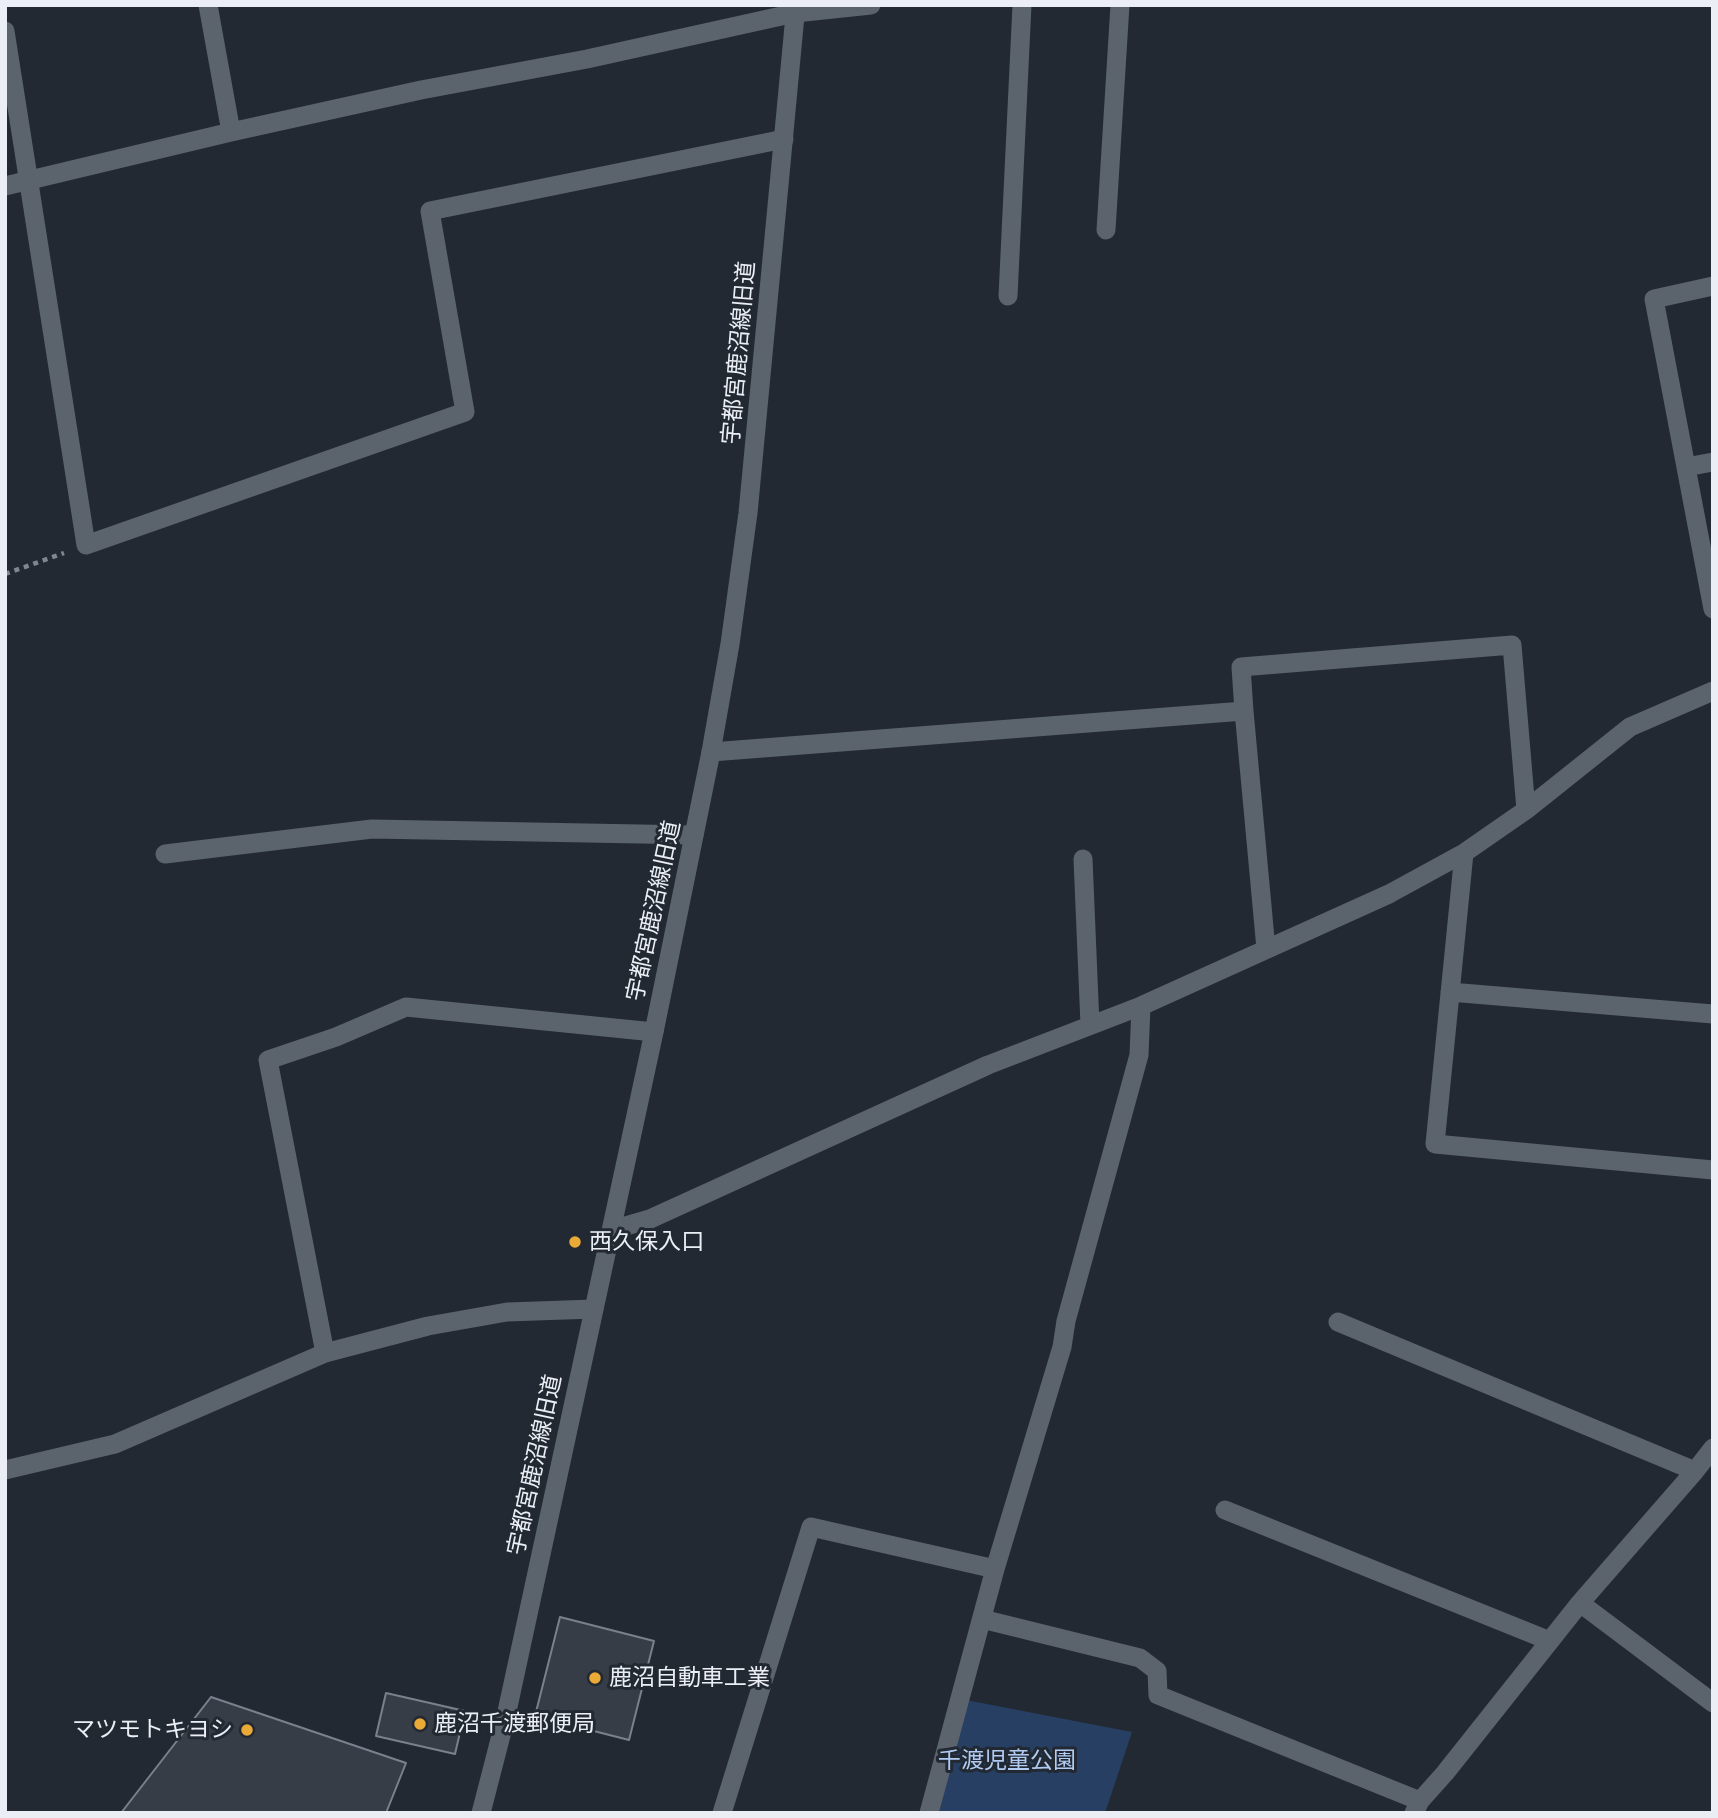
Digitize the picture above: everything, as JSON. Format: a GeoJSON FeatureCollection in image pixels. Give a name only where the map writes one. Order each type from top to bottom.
{"type":"FeatureCollection","features":[{"type":"Feature","properties":{"kind":"street"},"geometry":{"type":"LineString","coordinates":[[208,5],[230,132]]}},
{"type":"Feature","properties":{"kind":"street"},"geometry":{"type":"LineString","coordinates":[[5,186],[230,132],[421,90],[587,59],[796,9],[871,5]]}},
{"type":"Feature","properties":{"kind":"street"},"geometry":{"type":"LineString","coordinates":[[1008,296],[1022,5]]}},
{"type":"Feature","properties":{"kind":"street"},"geometry":{"type":"LineString","coordinates":[[1106,230],[1120,5]]}},
{"type":"Feature","properties":{"kind":"street","name":"宇都宮鹿沼線旧道"},"geometry":{"type":"LineString","coordinates":[[481,1813],[506,1716],[612,1230],[712,752],[748,513],[796,9]]}},
{"type":"Feature","properties":{"kind":"street"},"geometry":{"type":"LineString","coordinates":[[5,31],[86,545],[465,412],[430,211],[784,139]]}},
{"type":"Feature","properties":{"kind":"street"},"geometry":{"type":"LineString","coordinates":[[1713,286],[1654,299],[1713,609]]}},
{"type":"Feature","properties":{"kind":"street"},"geometry":{"type":"LineString","coordinates":[[1686,467],[1713,462]]}},
{"type":"Feature","properties":{"kind":"street"},"geometry":{"type":"LineString","coordinates":[[1265,948],[1241,667],[1513,645],[1525,810]]}},
{"type":"Feature","properties":{"kind":"street"},"geometry":{"type":"LineString","coordinates":[[612,1230],[650,1219],[989,1065],[1142,1006],[1389,894],[1464,853],[1525,810],[1630,727],[1713,691]]}},
{"type":"Feature","properties":{"kind":"street"},"geometry":{"type":"LineString","coordinates":[[712,752],[1244,711]]}},
{"type":"Feature","properties":{"kind":"street"},"geometry":{"type":"LineString","coordinates":[[165,854],[372,829],[695,835]]}},
{"type":"Feature","properties":{"kind":"street"},"geometry":{"type":"LineString","coordinates":[[1464,853],[1436,1144],[1713,1170]]}},
{"type":"Feature","properties":{"kind":"street"},"geometry":{"type":"LineString","coordinates":[[1083,859],[1090,1025]]}},
{"type":"Feature","properties":{"kind":"street"},"geometry":{"type":"LineString","coordinates":[[1450,992],[1713,1014]]}},
{"type":"Feature","properties":{"kind":"street"},"geometry":{"type":"LineString","coordinates":[[929,1813],[995,1569],[1062,1348],[1066,1321],[1139,1055],[1142,1006]]}},
{"type":"Feature","properties":{"kind":"street"},"geometry":{"type":"LineString","coordinates":[[325,1353],[268,1060],[337,1037],[406,1007],[654,1032]]}},
{"type":"Feature","properties":{"kind":"street"},"geometry":{"type":"LineString","coordinates":[[5,1470],[115,1444],[325,1353],[428,1326],[507,1312],[594,1309]]}},
{"type":"Feature","properties":{"kind":"street"},"geometry":{"type":"LineString","coordinates":[[1338,1322],[1695,1471]]}},
{"type":"Feature","properties":{"kind":"street"},"geometry":{"type":"LineString","coordinates":[[982,1619],[1140,1658],[1157,1671],[1158,1695],[1417,1807],[1580,1603],[1713,1448]]}},
{"type":"Feature","properties":{"kind":"street"},"geometry":{"type":"LineString","coordinates":[[1225,1510],[1550,1641]]}},
{"type":"Feature","properties":{"kind":"street"},"geometry":{"type":"LineString","coordinates":[[722,1813],[811,1527],[995,1569]]}},
{"type":"Feature","properties":{"kind":"street"},"geometry":{"type":"LineString","coordinates":[[1580,1603],[1713,1703]]}},
{"type":"Feature","properties":{"kind":"path"},"geometry":{"type":"LineString","coordinates":[[5,574],[86,545]]}},
{"type":"Feature","properties":{"kind":"green space","name":"千渡児童公園"},"geometry":{"type":"Polygon","coordinates":[[[966,1700],[1132,1732],[1105,1813],[939,1813],[966,1700]]]}},
{"type":"Feature","properties":{"kind":"building","name":"鹿沼自動車工業"},"geometry":{"type":"Polygon","coordinates":[[[560,1617],[654,1641],[629,1740],[535,1716],[560,1617]]]}},
{"type":"Feature","properties":{"kind":"building","name":"鹿沼千渡郵便局"},"geometry":{"type":"Polygon","coordinates":[[[386,1693],[465,1711],[455,1754],[376,1736],[386,1693]]]}},
{"type":"Feature","properties":{"kind":"building","name":"マツモトキヨシ"},"geometry":{"type":"Polygon","coordinates":[[[211,1697],[406,1763],[386,1813],[121,1813],[211,1697]]]}},
{"type":"Feature","properties":{"kind":"place","name":"西久保入口"},"geometry":{"type":"Point","coordinates":[575,1242]}},
{"type":"Feature","properties":{"kind":"place","name":"鹿沼自動車工業"},"geometry":{"type":"Point","coordinates":[595,1678]}},
{"type":"Feature","properties":{"kind":"place","name":"鹿沼千渡郵便局"},"geometry":{"type":"Point","coordinates":[420,1724]}},
{"type":"Feature","properties":{"kind":"place","name":"マツモトキヨシ"},"geometry":{"type":"Point","coordinates":[247,1730]}}]}
